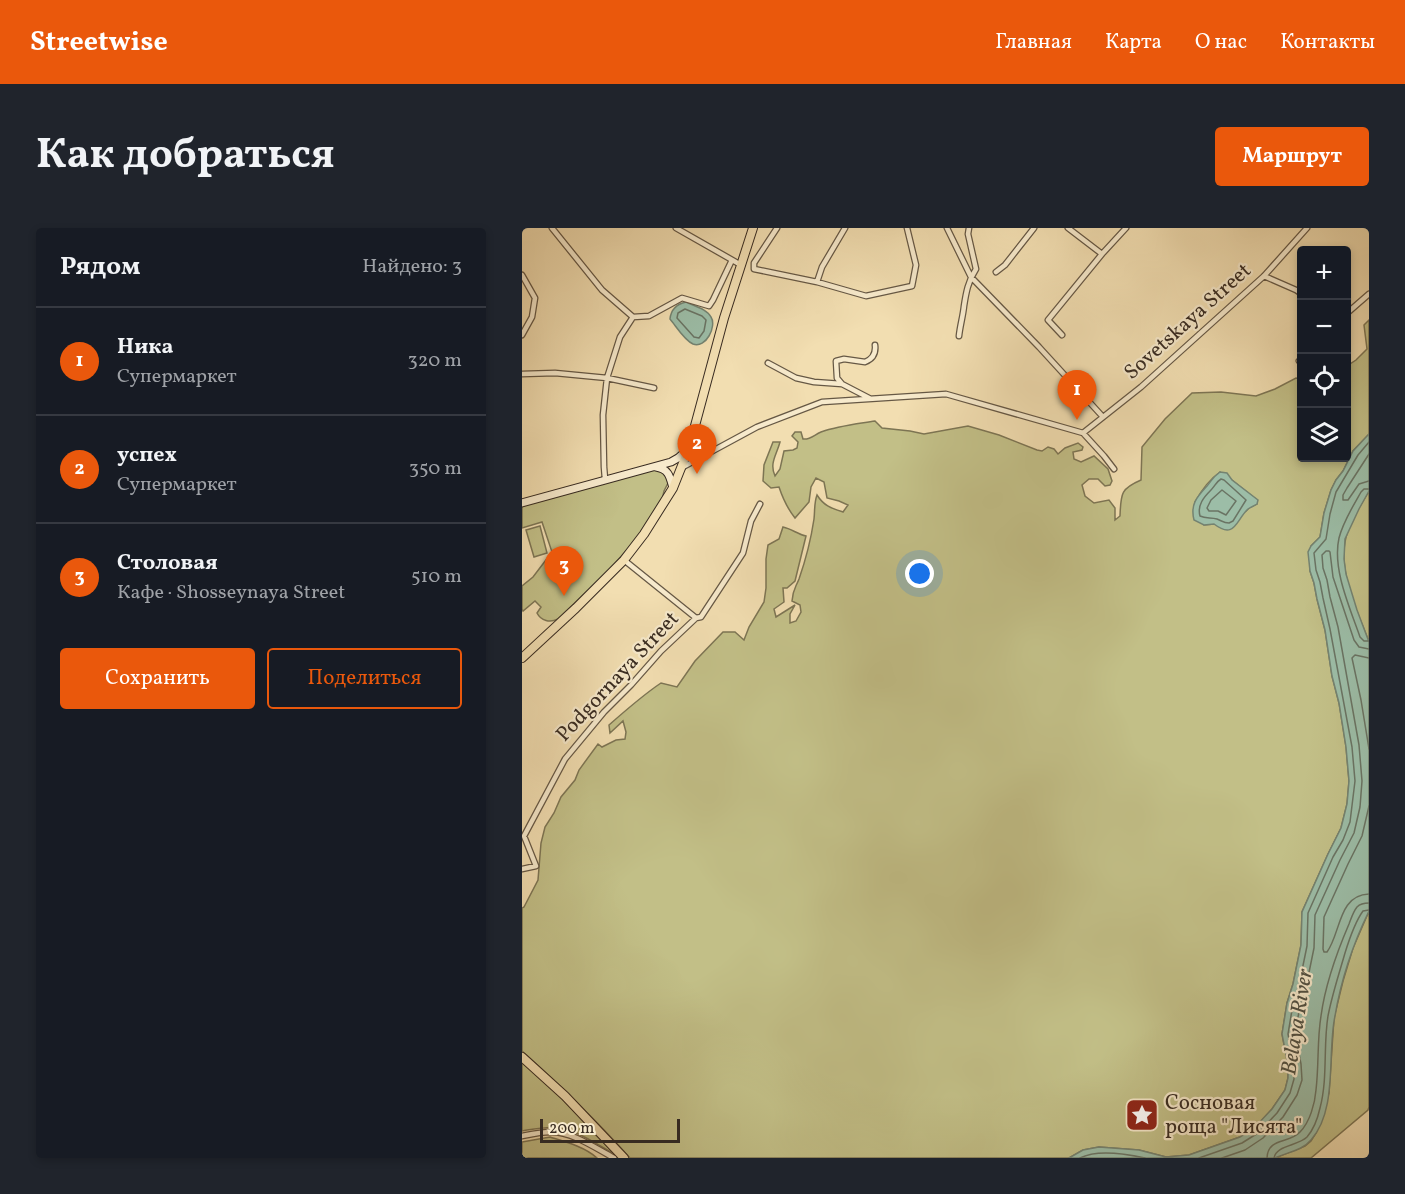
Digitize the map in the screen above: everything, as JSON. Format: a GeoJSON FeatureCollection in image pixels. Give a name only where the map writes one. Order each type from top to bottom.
{"type":"FeatureCollection","features":[{"type":"Feature","properties":{"kind":"main road"},"geometry":{"type":"LineString","coordinates":[[522,658],[624,560],[644,534],[673,488],[689,448],[724,318],[753,228]]}},
{"type":"Feature","properties":{"kind":"main road"},"geometry":{"type":"LineString","coordinates":[[522,503],[654,467],[676,459],[689,448]]}},
{"type":"Feature","properties":{"kind":"main road"},"geometry":{"type":"LineString","coordinates":[[654,467],[682,467]]}},
{"type":"Feature","properties":{"kind":"main road"},"geometry":{"type":"LineString","coordinates":[[654,467],[661,468],[668,473],[673,488]]}},
{"type":"Feature","properties":{"kind":"main road"},"geometry":{"type":"LineString","coordinates":[[522,1057],[565,1096],[624,1158]]}},
{"type":"Feature","properties":{"kind":"street"},"geometry":{"type":"LineString","coordinates":[[552,228],[602,290],[633,317],[649,316],[682,298],[709,306],[732,260]]}},
{"type":"Feature","properties":{"kind":"street"},"geometry":{"type":"LineString","coordinates":[[676,228],[741,265]]}},
{"type":"Feature","properties":{"kind":"street"},"geometry":{"type":"LineString","coordinates":[[777,228],[754,263],[754,269],[817,282],[866,296],[912,286],[916,265],[907,228]]}},
{"type":"Feature","properties":{"kind":"street"},"geometry":{"type":"LineString","coordinates":[[817,282],[822,267],[845,228]]}},
{"type":"Feature","properties":{"kind":"street"},"geometry":{"type":"LineString","coordinates":[[948,228],[971,277],[1103,417]]}},
{"type":"Feature","properties":{"kind":"street"},"geometry":{"type":"LineString","coordinates":[[959,336],[965,305],[964,298],[976,269],[968,234],[969,228]]}},
{"type":"Feature","properties":{"kind":"street"},"geometry":{"type":"LineString","coordinates":[[996,272],[1005,266],[1034,228]]}},
{"type":"Feature","properties":{"kind":"street"},"geometry":{"type":"LineString","coordinates":[[1068,228],[1102,254]]}},
{"type":"Feature","properties":{"kind":"street"},"geometry":{"type":"LineString","coordinates":[[1062,335],[1048,320],[1126,228]]}},
{"type":"Feature","properties":{"kind":"street","name":"Sovetskaya Street"},"geometry":{"type":"LineString","coordinates":[[1083,433],[1183,350],[1264,276],[1307,228]]}},
{"type":"Feature","properties":{"kind":"street"},"geometry":{"type":"LineString","coordinates":[[522,275],[535,298],[532,317],[522,335]]}},
{"type":"Feature","properties":{"kind":"street"},"geometry":{"type":"LineString","coordinates":[[1264,276],[1297,291]]}},
{"type":"Feature","properties":{"kind":"street"},"geometry":{"type":"LineString","coordinates":[[1351,310],[1369,294]]}},
{"type":"Feature","properties":{"kind":"street"},"geometry":{"type":"LineString","coordinates":[[605,479],[603,415],[607,378],[620,338],[633,317]]}},
{"type":"Feature","properties":{"kind":"street"},"geometry":{"type":"LineString","coordinates":[[842,384],[837,378],[836,360],[869,361],[876,351],[875,345]]}},
{"type":"Feature","properties":{"kind":"street"},"geometry":{"type":"LineString","coordinates":[[768,363],[803,381],[842,384],[870,398]]}},
{"type":"Feature","properties":{"kind":"street"},"geometry":{"type":"LineString","coordinates":[[522,374],[555,373],[607,378],[654,388]]}},
{"type":"Feature","properties":{"kind":"street"},"geometry":{"type":"LineString","coordinates":[[682,467],[757,427],[822,402],[946,394],[1083,433],[1114,469]]}},
{"type":"Feature","properties":{"kind":"street","name":"Podgornaya Street"},"geometry":{"type":"LineString","coordinates":[[522,869],[536,866],[524,836],[565,759],[604,712],[661,651],[696,618],[701,617],[743,553],[751,521],[760,504]]}},
{"type":"Feature","properties":{"kind":"street"},"geometry":{"type":"LineString","coordinates":[[624,560],[696,618]]}},
{"type":"Feature","properties":{"kind":"street"},"geometry":{"type":"LineString","coordinates":[[522,1136],[561,1133],[614,1158]]}},
{"type":"Feature","properties":{"kind":"shaded area"},"geometry":{"type":"Polygon","coordinates":[[[1369,320],[1369,434],[1351,455],[1351,363],[1367,349],[1364,325],[1369,320]]]}},
{"type":"Feature","properties":{"kind":"shaded area"},"geometry":{"type":"Polygon","coordinates":[[[1296,378],[1297,462],[1348,462],[1331,490],[1320,537],[1311,546],[1310,571],[1325,630],[1339,703],[1349,781],[1347,804],[1341,828],[1302,912],[1301,945],[1282,1034],[1288,1065],[1285,1090],[1255,1128],[1240,1137],[1189,1155],[1166,1157],[1139,1150],[1099,1147],[1083,1150],[1069,1158],[630,1158],[578,1103],[522,1051],[522,908],[538,880],[541,843],[545,827],[561,797],[598,744],[602,747],[616,740],[625,739],[623,721],[610,733],[609,725],[628,708],[661,683],[677,687],[695,661],[723,632],[735,632],[744,640],[764,602],[768,545],[779,539],[783,527],[806,536],[795,581],[787,588],[783,588],[784,602],[774,609],[776,617],[795,605],[790,614],[790,623],[796,621],[801,612],[800,605],[792,601],[792,597],[808,549],[817,495],[828,506],[843,512],[848,505],[827,498],[824,482],[816,478],[811,487],[809,502],[795,518],[779,487],[771,488],[763,481],[764,465],[773,442],[780,442],[773,463],[775,476],[780,469],[784,451],[797,448],[798,442],[792,436],[795,432],[801,432],[805,439],[834,428],[875,421],[882,428],[924,434],[968,426],[1037,450],[1042,451],[1048,447],[1054,449],[1058,454],[1065,448],[1078,443],[1083,447],[1082,450],[1073,452],[1074,459],[1081,462],[1094,456],[1108,469],[1112,481],[1110,485],[1105,486],[1098,479],[1089,479],[1082,485],[1085,496],[1094,503],[1109,500],[1115,508],[1115,520],[1120,516],[1123,493],[1129,486],[1141,480],[1142,447],[1165,419],[1192,393],[1221,392],[1256,396],[1296,378]],[[1220,472],[1209,482],[1195,502],[1204,525],[1214,524],[1246,511],[1257,504],[1257,500],[1220,472]]]}},
{"type":"Feature","properties":{"kind":"shaded area"},"geometry":{"type":"Polygon","coordinates":[[[654,469],[664,472],[669,481],[662,500],[640,535],[609,570],[558,619],[549,621],[541,618],[537,613],[541,607],[535,601],[523,611],[522,586],[533,577],[552,552],[542,522],[522,528],[522,506],[654,469]]]}},
{"type":"Feature","properties":{"kind":"shaded area"},"geometry":{"type":"Polygon","coordinates":[[[1369,491],[1369,642],[1347,580],[1344,554],[1349,529],[1369,491]]]}},
{"type":"Feature","properties":{"kind":"shaded area"},"geometry":{"type":"Polygon","coordinates":[[[540,526],[547,553],[534,557],[526,530],[540,526]]]}},
{"type":"Feature","properties":{"kind":"shaded area"},"geometry":{"type":"Polygon","coordinates":[[[1369,911],[1368,1110],[1311,1158],[1275,1158],[1305,1146],[1316,1133],[1329,1093],[1334,1018],[1353,948],[1369,911]]]}},
{"type":"Feature","properties":{"kind":"shaded area"},"geometry":{"type":"Polygon","coordinates":[[[522,1062],[557,1092],[615,1154],[567,1129],[550,1127],[522,1131],[522,1062]]]}},
{"type":"Feature","properties":{"kind":"shaded area"},"geometry":{"type":"Polygon","coordinates":[[[550,1137],[581,1148],[597,1158],[522,1158],[522,1142],[550,1137]]]}},
{"type":"Feature","properties":{"kind":"water"},"geometry":{"type":"Polygon","coordinates":[[[686,302],[707,312],[711,317],[713,326],[709,336],[698,345],[686,339],[670,319],[675,307],[686,302]]]}},
{"type":"Feature","properties":{"kind":"water","name":"Belaya River"},"geometry":{"type":"Polygon","coordinates":[[[1369,434],[1369,491],[1345,539],[1344,559],[1346,574],[1369,642],[1369,911],[1353,949],[1341,989],[1333,1031],[1328,1097],[1319,1128],[1303,1147],[1275,1158],[1069,1158],[1083,1150],[1099,1147],[1139,1150],[1166,1157],[1189,1155],[1240,1137],[1254,1128],[1272,1109],[1285,1090],[1288,1065],[1282,1034],[1301,945],[1302,912],[1341,828],[1347,804],[1349,781],[1339,703],[1325,630],[1310,571],[1308,552],[1320,537],[1331,490],[1348,462],[1351,462],[1353,451],[1369,434]]]}},
{"type":"Feature","properties":{"kind":"water"},"geometry":{"type":"Polygon","coordinates":[[[1220,472],[1227,473],[1232,480],[1258,500],[1257,504],[1244,513],[1234,527],[1226,530],[1214,524],[1204,525],[1194,520],[1193,514],[1197,497],[1220,472]]]}},
{"type":"Feature","properties":{"kind":"place","name":"Ника"},"geometry":{"type":"Point","coordinates":[1077,420]}},
{"type":"Feature","properties":{"kind":"place","name":"успех"},"geometry":{"type":"Point","coordinates":[697,474]}},
{"type":"Feature","properties":{"kind":"place","name":"Столовая"},"geometry":{"type":"Point","coordinates":[564,596]}},
{"type":"Feature","properties":{"kind":"place","name":"Сосновая роща \"Лисята\""},"geometry":{"type":"Point","coordinates":[1142,1115]}}]}
